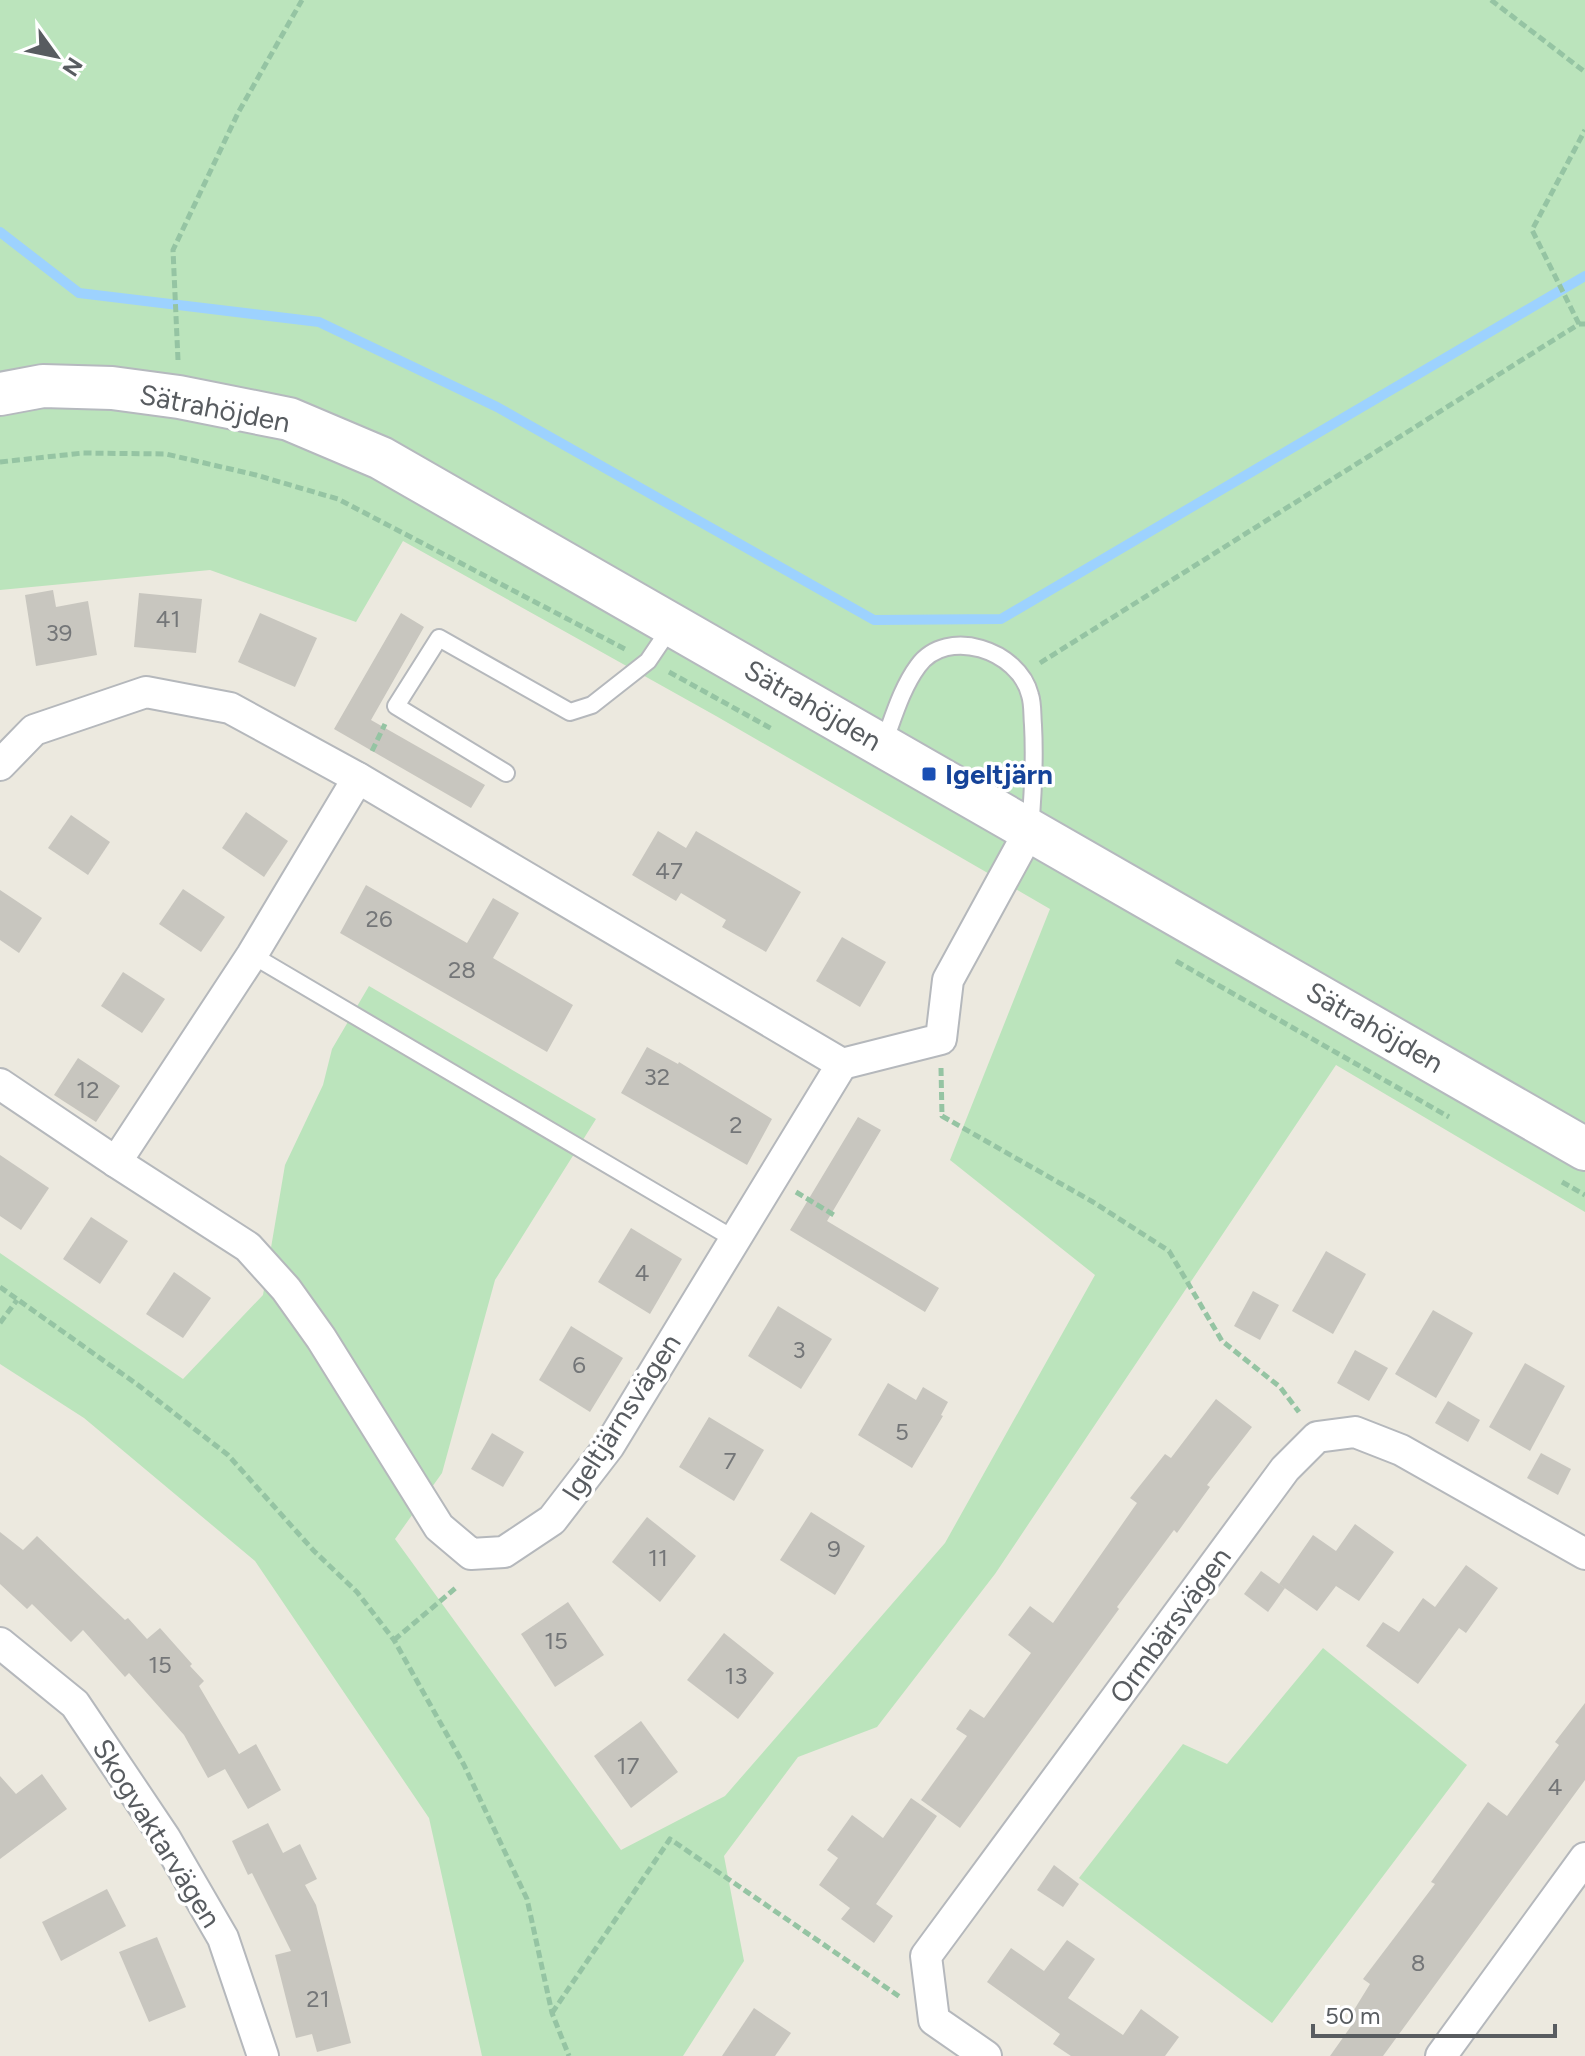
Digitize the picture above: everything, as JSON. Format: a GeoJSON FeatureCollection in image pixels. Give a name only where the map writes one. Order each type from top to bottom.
{"type":"FeatureCollection","features":[{"type":"Feature","properties":{"kind":"street","name":"Sätrahöjden"},"geometry":{"type":"LineString","coordinates":[[0,394],[43,386],[112,388],[179,397],[289,419],[381,458],[1585,1149]]}},
{"type":"Feature","properties":{"kind":"street"},"geometry":{"type":"LineString","coordinates":[[0,765],[34,730],[146,692],[230,708],[358,778],[842,1064],[941,1039],[948,980],[1030,830]]}},
{"type":"Feature","properties":{"kind":"street"},"geometry":{"type":"LineString","coordinates":[[116,1162],[252,955],[358,778]]}},
{"type":"Feature","properties":{"kind":"street","name":"Igeltjärnsvägen"},"geometry":{"type":"LineString","coordinates":[[0,1084],[248,1247],[286,1289],[321,1338],[439,1527],[471,1554],[504,1552],[552,1520],[609,1446],[842,1064]]}},
{"type":"Feature","properties":{"kind":"street"},"geometry":{"type":"LineString","coordinates":[[1317,1437],[1355,1432],[1401,1450],[1585,1554]]}},
{"type":"Feature","properties":{"kind":"street","name":"Ormbärsvägen"},"geometry":{"type":"LineString","coordinates":[[934,2020],[926,1956],[1285,1469],[1317,1437]]}},
{"type":"Feature","properties":{"kind":"street","name":"Skogvaktarvägen"},"geometry":{"type":"LineString","coordinates":[[0,1643],[75,1704],[165,1838],[223,1938],[263,2056]]}},
{"type":"Feature","properties":{"kind":"street"},"geometry":{"type":"LineString","coordinates":[[1441,2056],[1585,1858]]}},
{"type":"Feature","properties":{"kind":"street"},"geometry":{"type":"LineString","coordinates":[[934,2020],[986,2056]]}},
{"type":"Feature","properties":{"kind":"lane"},"geometry":{"type":"LineString","coordinates":[[506,773],[396,706],[439,638],[570,712],[592,705],[648,661],[672,625]]}},
{"type":"Feature","properties":{"kind":"lane"},"geometry":{"type":"LineString","coordinates":[[883,745],[919,664],[936,651],[955,647],[987,650],[1005,659],[1021,675],[1030,694],[1036,766],[1030,830]]}},
{"type":"Feature","properties":{"kind":"lane"},"geometry":{"type":"LineString","coordinates":[[252,955],[734,1239]]}},
{"type":"Feature","properties":{"kind":"path"},"geometry":{"type":"LineString","coordinates":[[179,397],[173,250],[238,113],[302,0]]}},
{"type":"Feature","properties":{"kind":"path"},"geometry":{"type":"LineString","coordinates":[[1491,0],[1585,72]]}},
{"type":"Feature","properties":{"kind":"path"},"geometry":{"type":"LineString","coordinates":[[1021,675],[1582,324],[1532,230],[1585,130]]}},
{"type":"Feature","properties":{"kind":"path"},"geometry":{"type":"LineString","coordinates":[[0,462],[83,453],[166,454],[256,475],[338,499],[648,661]]}},
{"type":"Feature","properties":{"kind":"path"},"geometry":{"type":"LineString","coordinates":[[358,778],[396,706]]}},
{"type":"Feature","properties":{"kind":"path"},"geometry":{"type":"LineString","coordinates":[[941,1039],[942,1116],[1093,1202],[1169,1251],[1222,1341],[1280,1387],[1317,1437]]}},
{"type":"Feature","properties":{"kind":"path"},"geometry":{"type":"LineString","coordinates":[[772,1177],[834,1215]]}},
{"type":"Feature","properties":{"kind":"path"},"geometry":{"type":"LineString","coordinates":[[0,1287],[138,1385],[228,1455],[314,1551],[357,1592],[394,1640],[464,1765],[527,1899],[552,2013],[569,2056]]}},
{"type":"Feature","properties":{"kind":"path"},"geometry":{"type":"LineString","coordinates":[[0,1323],[17,1300]]}},
{"type":"Feature","properties":{"kind":"path"},"geometry":{"type":"LineString","coordinates":[[394,1640],[458,1586]]}},
{"type":"Feature","properties":{"kind":"path"},"geometry":{"type":"LineString","coordinates":[[552,2013],[670,1839],[934,2020]]}},
{"type":"Feature","properties":{"kind":"green space"},"geometry":{"type":"Polygon","coordinates":[[[0,0],[1585,0],[1585,1212],[1336,1065],[995,1574],[877,1727],[798,1757],[724,1856],[744,1961],[683,2056],[482,2056],[429,1818],[255,1561],[84,1418],[0,1364],[0,1253],[183,1379],[263,1295],[285,1165],[323,1085],[332,1049],[369,986],[596,1119],[495,1280],[442,1473],[395,1539],[621,1850],[725,1796],[945,1543],[1095,1275],[950,1160],[1050,909],[716,716],[403,541],[356,622],[210,570],[0,590],[0,0]]]}},
{"type":"Feature","properties":{"kind":"green space"},"geometry":{"type":"Polygon","coordinates":[[[1323,1648],[1467,1765],[1272,2023],[1079,1878],[1183,1744],[1227,1764],[1323,1648]]]}},
{"type":"Feature","properties":{"kind":"building"},"geometry":{"type":"Polygon","coordinates":[[[53,590],[56,607],[88,601],[97,655],[36,666],[25,595],[53,590]]]}},
{"type":"Feature","properties":{"kind":"building"},"geometry":{"type":"Polygon","coordinates":[[[139,593],[202,599],[196,653],[134,647],[139,593]]]}},
{"type":"Feature","properties":{"kind":"building"},"geometry":{"type":"Polygon","coordinates":[[[260,613],[317,638],[295,687],[238,662],[260,613]]]}},
{"type":"Feature","properties":{"kind":"building"},"geometry":{"type":"Polygon","coordinates":[[[401,613],[424,627],[371,720],[485,785],[471,808],[334,729],[401,613]]]}},
{"type":"Feature","properties":{"kind":"building"},"geometry":{"type":"Polygon","coordinates":[[[246,812],[288,841],[264,877],[222,848],[246,812]]]}},
{"type":"Feature","properties":{"kind":"building"},"geometry":{"type":"Polygon","coordinates":[[[71,815],[110,842],[88,875],[48,848],[71,815]]]}},
{"type":"Feature","properties":{"kind":"building"},"geometry":{"type":"Polygon","coordinates":[[[658,831],[686,848],[696,831],[801,892],[766,952],[722,927],[726,920],[681,893],[676,901],[632,875],[658,831]]]}},
{"type":"Feature","properties":{"kind":"building"},"geometry":{"type":"Polygon","coordinates":[[[366,885],[467,943],[493,898],[519,913],[493,958],[573,1005],[547,1052],[340,933],[366,885]]]}},
{"type":"Feature","properties":{"kind":"building"},"geometry":{"type":"Polygon","coordinates":[[[183,889],[225,917],[201,952],[159,924],[183,889]]]}},
{"type":"Feature","properties":{"kind":"building"},"geometry":{"type":"Polygon","coordinates":[[[0,890],[42,918],[19,953],[0,940],[0,890]]]}},
{"type":"Feature","properties":{"kind":"building"},"geometry":{"type":"Polygon","coordinates":[[[842,937],[886,962],[860,1007],[816,981],[842,937]]]}},
{"type":"Feature","properties":{"kind":"building"},"geometry":{"type":"Polygon","coordinates":[[[123,972],[165,999],[142,1033],[101,1006],[123,972]]]}},
{"type":"Feature","properties":{"kind":"building"},"geometry":{"type":"Polygon","coordinates":[[[647,1047],[679,1062],[772,1119],[747,1165],[621,1093],[647,1047]]]}},
{"type":"Feature","properties":{"kind":"building"},"geometry":{"type":"Polygon","coordinates":[[[78,1058],[120,1086],[96,1122],[54,1095],[78,1058]]]}},
{"type":"Feature","properties":{"kind":"building"},"geometry":{"type":"Polygon","coordinates":[[[858,1117],[881,1130],[827,1221],[939,1288],[925,1312],[790,1230],[858,1117]]]}},
{"type":"Feature","properties":{"kind":"building"},"geometry":{"type":"Polygon","coordinates":[[[0,1155],[49,1188],[21,1230],[0,1216],[0,1155]]]}},
{"type":"Feature","properties":{"kind":"building"},"geometry":{"type":"Polygon","coordinates":[[[91,1217],[128,1241],[100,1284],[63,1259],[91,1217]]]}},
{"type":"Feature","properties":{"kind":"building"},"geometry":{"type":"Polygon","coordinates":[[[631,1228],[682,1259],[650,1314],[598,1282],[631,1228]]]}},
{"type":"Feature","properties":{"kind":"building"},"geometry":{"type":"Polygon","coordinates":[[[1326,1251],[1366,1274],[1333,1334],[1292,1311],[1326,1251]]]}},
{"type":"Feature","properties":{"kind":"building"},"geometry":{"type":"Polygon","coordinates":[[[174,1272],[211,1298],[183,1338],[146,1314],[174,1272]]]}},
{"type":"Feature","properties":{"kind":"building"},"geometry":{"type":"Polygon","coordinates":[[[1253,1291],[1279,1305],[1260,1340],[1234,1326],[1253,1291]]]}},
{"type":"Feature","properties":{"kind":"building"},"geometry":{"type":"Polygon","coordinates":[[[778,1306],[832,1339],[801,1389],[748,1356],[778,1306]]]}},
{"type":"Feature","properties":{"kind":"building"},"geometry":{"type":"Polygon","coordinates":[[[1433,1310],[1473,1333],[1436,1398],[1395,1374],[1433,1310]]]}},
{"type":"Feature","properties":{"kind":"building"},"geometry":{"type":"Polygon","coordinates":[[[571,1326],[623,1358],[590,1412],[539,1380],[571,1326]]]}},
{"type":"Feature","properties":{"kind":"building"},"geometry":{"type":"Polygon","coordinates":[[[1355,1350],[1388,1368],[1369,1401],[1337,1383],[1355,1350]]]}},
{"type":"Feature","properties":{"kind":"building"},"geometry":{"type":"Polygon","coordinates":[[[1525,1363],[1565,1386],[1530,1451],[1489,1427],[1525,1363]]]}},
{"type":"Feature","properties":{"kind":"building"},"geometry":{"type":"Polygon","coordinates":[[[888,1383],[916,1400],[923,1387],[948,1402],[912,1468],[858,1435],[888,1383]]]}},
{"type":"Feature","properties":{"kind":"building"},"geometry":{"type":"Polygon","coordinates":[[[1216,1399],[1252,1427],[1207,1485],[1210,1487],[1177,1533],[1174,1530],[1117,1607],[1119,1609],[960,1828],[921,1800],[967,1736],[956,1729],[970,1709],[984,1718],[1031,1653],[1008,1635],[1030,1606],[1053,1623],[1137,1503],[1130,1498],[1165,1454],[1171,1458],[1216,1399]]]}},
{"type":"Feature","properties":{"kind":"building"},"geometry":{"type":"Polygon","coordinates":[[[1448,1401],[1480,1420],[1468,1442],[1435,1423],[1448,1401]]]}},
{"type":"Feature","properties":{"kind":"building"},"geometry":{"type":"Polygon","coordinates":[[[709,1417],[764,1450],[734,1501],[679,1467],[709,1417]]]}},
{"type":"Feature","properties":{"kind":"building"},"geometry":{"type":"Polygon","coordinates":[[[492,1433],[524,1452],[503,1487],[471,1469],[492,1433]]]}},
{"type":"Feature","properties":{"kind":"building"},"geometry":{"type":"Polygon","coordinates":[[[1541,1453],[1571,1469],[1558,1495],[1527,1478],[1541,1453]]]}},
{"type":"Feature","properties":{"kind":"building"},"geometry":{"type":"Polygon","coordinates":[[[811,1512],[865,1546],[835,1595],[780,1560],[811,1512]]]}},
{"type":"Feature","properties":{"kind":"building"},"geometry":{"type":"Polygon","coordinates":[[[647,1517],[696,1556],[660,1602],[612,1562],[647,1517]]]}},
{"type":"Feature","properties":{"kind":"building"},"geometry":{"type":"Polygon","coordinates":[[[1355,1524],[1394,1552],[1359,1601],[1336,1586],[1317,1611],[1279,1584],[1313,1535],[1336,1551],[1355,1524]]]}},
{"type":"Feature","properties":{"kind":"building"},"geometry":{"type":"Polygon","coordinates":[[[0,1532],[23,1550],[37,1536],[147,1639],[160,1628],[204,1681],[199,1686],[239,1754],[256,1744],[281,1790],[248,1809],[225,1769],[208,1778],[184,1735],[129,1673],[125,1677],[83,1630],[71,1642],[32,1604],[27,1609],[0,1584],[0,1532]]]}},
{"type":"Feature","properties":{"kind":"building"},"geometry":{"type":"Polygon","coordinates":[[[1466,1565],[1498,1588],[1466,1633],[1459,1628],[1418,1684],[1366,1646],[1383,1622],[1399,1632],[1423,1598],[1435,1607],[1466,1565]]]}},
{"type":"Feature","properties":{"kind":"building"},"geometry":{"type":"Polygon","coordinates":[[[1261,1571],[1285,1588],[1268,1612],[1244,1594],[1261,1571]]]}},
{"type":"Feature","properties":{"kind":"building"},"geometry":{"type":"Polygon","coordinates":[[[568,1602],[604,1655],[555,1687],[521,1634],[568,1602]]]}},
{"type":"Feature","properties":{"kind":"building"},"geometry":{"type":"Polygon","coordinates":[[[724,1633],[774,1673],[738,1719],[687,1680],[724,1633]]]}},
{"type":"Feature","properties":{"kind":"building"},"geometry":{"type":"Polygon","coordinates":[[[1585,1703],[1585,1780],[1383,2056],[1330,2056],[1354,2022],[1349,2018],[1370,1984],[1363,1979],[1435,1884],[1431,1882],[1488,1802],[1507,1816],[1559,1745],[1555,1742],[1585,1703]]]}},
{"type":"Feature","properties":{"kind":"building"},"geometry":{"type":"Polygon","coordinates":[[[641,1721],[678,1772],[631,1808],[594,1756],[641,1721]]]}},
{"type":"Feature","properties":{"kind":"building"},"geometry":{"type":"Polygon","coordinates":[[[42,1774],[67,1809],[0,1859],[0,1776],[16,1794],[42,1774]]]}},
{"type":"Feature","properties":{"kind":"building"},"geometry":{"type":"Polygon","coordinates":[[[911,1798],[937,1816],[876,1904],[893,1916],[874,1943],[841,1919],[850,1908],[819,1885],[838,1858],[827,1850],[852,1815],[883,1838],[911,1798]]]}},
{"type":"Feature","properties":{"kind":"building"},"geometry":{"type":"Polygon","coordinates":[[[268,1823],[283,1853],[300,1844],[317,1879],[305,1885],[316,1905],[351,2043],[317,2052],[312,2034],[296,2038],[275,1955],[291,1951],[252,1873],[248,1875],[232,1841],[268,1823]]]}},
{"type":"Feature","properties":{"kind":"building"},"geometry":{"type":"Polygon","coordinates":[[[1054,1865],[1079,1884],[1063,1907],[1037,1890],[1054,1865]]]}},
{"type":"Feature","properties":{"kind":"building"},"geometry":{"type":"Polygon","coordinates":[[[107,1889],[126,1926],[61,1961],[42,1922],[107,1889]]]}},
{"type":"Feature","properties":{"kind":"building"},"geometry":{"type":"Polygon","coordinates":[[[157,1937],[186,2007],[149,2022],[119,1952],[157,1937]]]}},
{"type":"Feature","properties":{"kind":"building"},"geometry":{"type":"Polygon","coordinates":[[[1067,1940],[1095,1959],[1068,1998],[1123,2035],[1141,2009],[1179,2037],[1165,2056],[1071,2056],[1053,2044],[1060,2034],[987,1982],[1011,1948],[1044,1971],[1067,1940]]]}},
{"type":"Feature","properties":{"kind":"building"},"geometry":{"type":"Polygon","coordinates":[[[754,2008],[791,2033],[775,2056],[722,2056],[754,2008]]]}},
{"type":"Feature","properties":{"kind":"waterway"},"geometry":{"type":"LineString","coordinates":[[0,232],[79,293],[319,322],[497,407],[874,620],[1001,619],[1585,276]]}},
{"type":"Feature","properties":{"kind":"place","name":"Igeltjärn"},"geometry":{"type":"Point","coordinates":[929,774]}}]}
